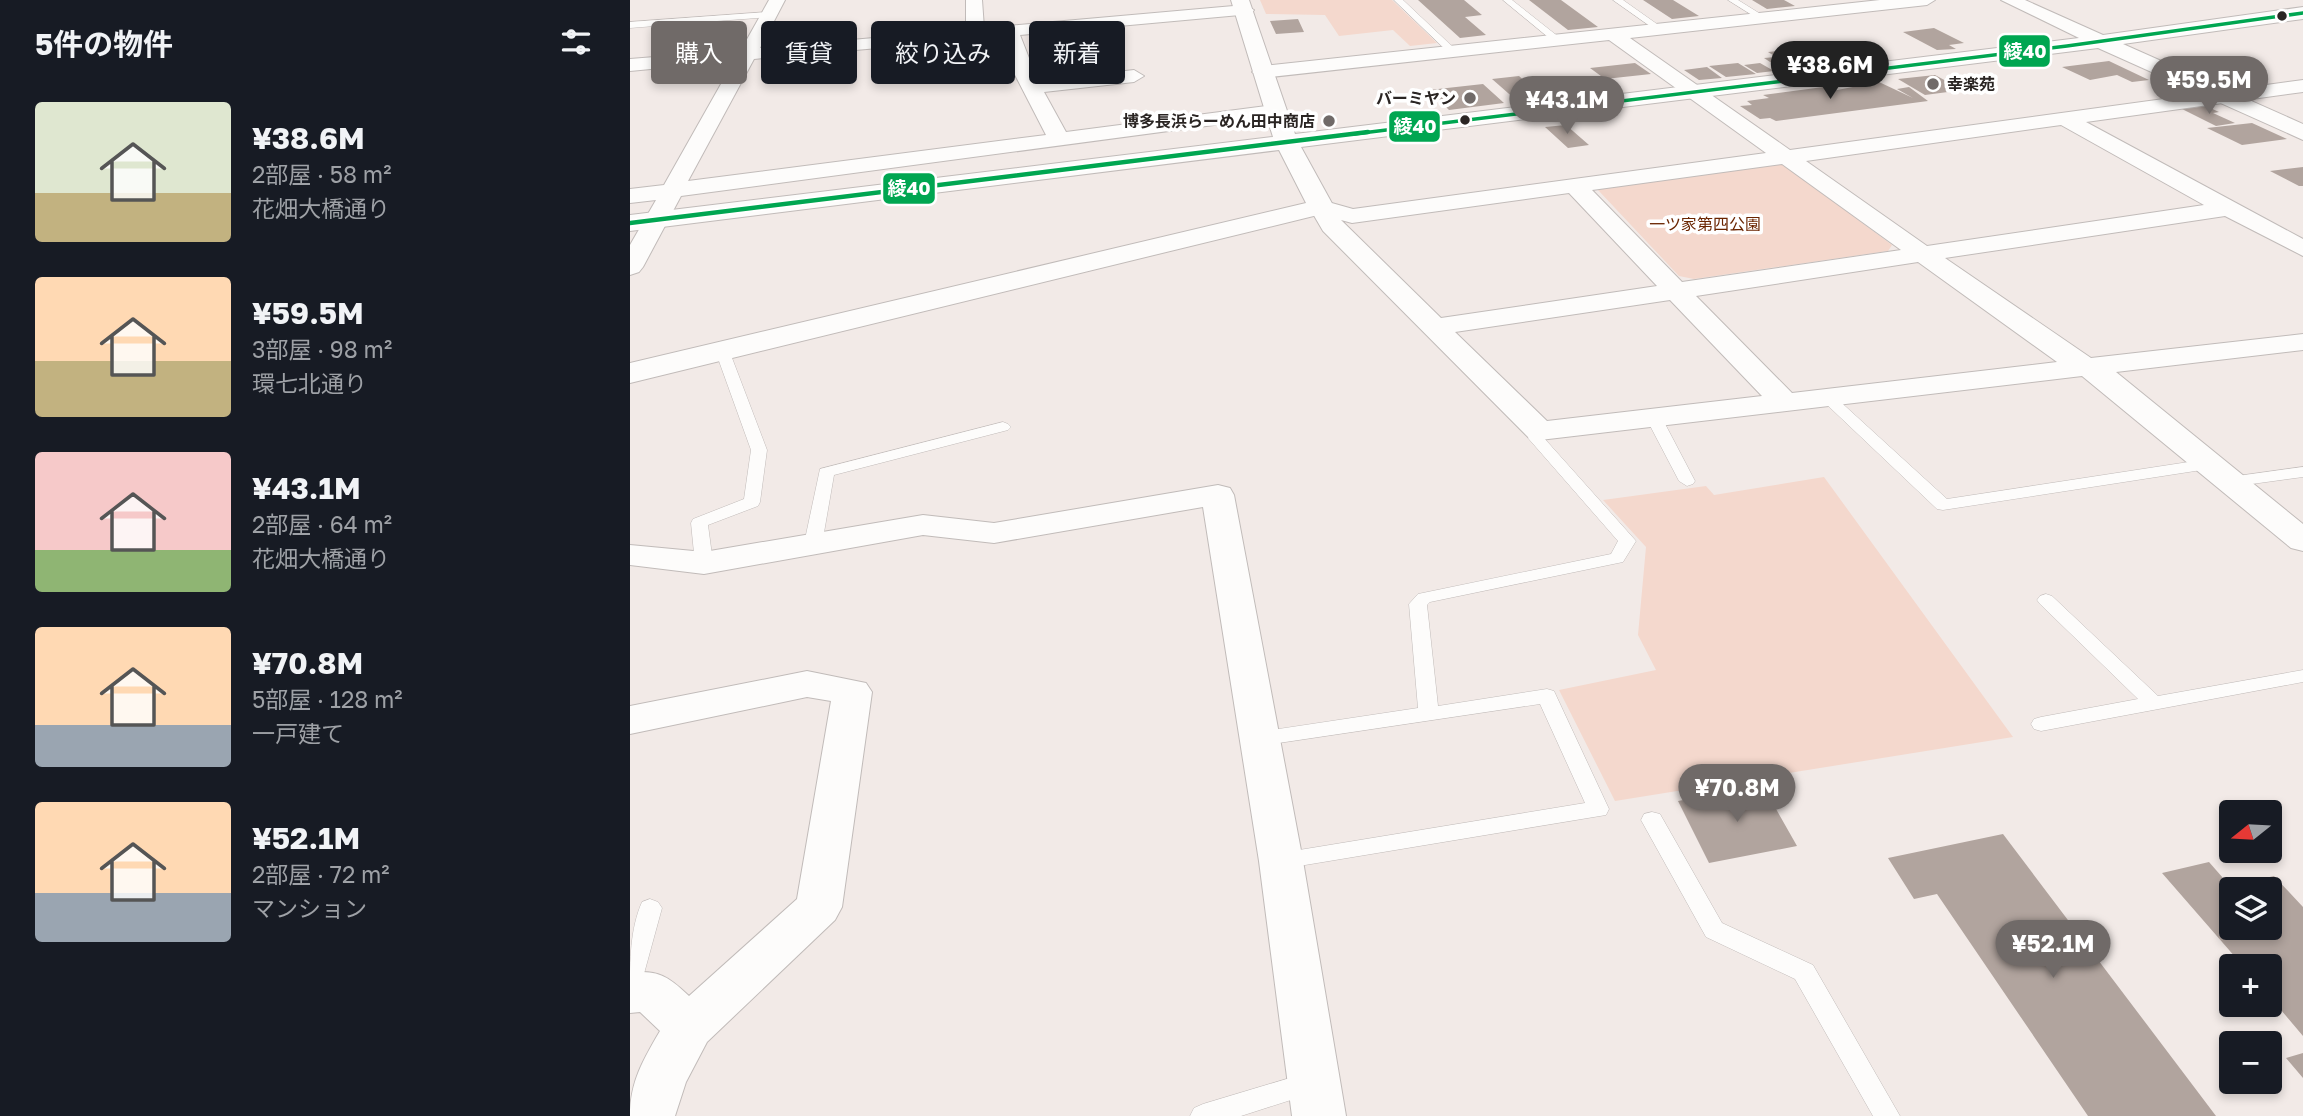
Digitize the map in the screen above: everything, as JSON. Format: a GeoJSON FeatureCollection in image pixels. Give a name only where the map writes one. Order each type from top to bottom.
{"type":"FeatureCollection","features":[{"type":"Feature","properties":{"kind":"street"},"geometry":{"type":"LineString","coordinates":[[974,0],[975,21]]}},
{"type":"Feature","properties":{"kind":"street"},"geometry":{"type":"LineString","coordinates":[[1826,0],[1843,9]]}},
{"type":"Feature","properties":{"kind":"street"},"geometry":{"type":"LineString","coordinates":[[1262,72],[1927,0]]}},
{"type":"Feature","properties":{"kind":"street"},"geometry":{"type":"LineString","coordinates":[[2010,0],[2303,134]]}},
{"type":"Feature","properties":{"kind":"street"},"geometry":{"type":"LineString","coordinates":[[1015,30],[1053,20],[1243,5],[1286,142],[1332,226],[1539,431],[2303,342]]}},
{"type":"Feature","properties":{"kind":"street"},"geometry":{"type":"LineString","coordinates":[[747,55],[772,7]]}},
{"type":"Feature","properties":{"kind":"street"},"geometry":{"type":"LineString","coordinates":[[630,223],[2103,41],[2303,13]]}},
{"type":"Feature","properties":{"kind":"street"},"geometry":{"type":"LineString","coordinates":[[1613,34],[2068,357],[2088,367],[2303,541]]}},
{"type":"Feature","properties":{"kind":"street"},"geometry":{"type":"LineString","coordinates":[[747,55],[871,44]]}},
{"type":"Feature","properties":{"kind":"street"},"geometry":{"type":"LineString","coordinates":[[1015,46],[1023,71],[1059,139]]}},
{"type":"Feature","properties":{"kind":"street"},"geometry":{"type":"LineString","coordinates":[[630,65],[651,63]]}},
{"type":"Feature","properties":{"kind":"street"},"geometry":{"type":"LineString","coordinates":[[1032,88],[1129,70],[1171,125]]}},
{"type":"Feature","properties":{"kind":"street"},"geometry":{"type":"LineString","coordinates":[[630,267],[731,84]]}},
{"type":"Feature","properties":{"kind":"street"},"geometry":{"type":"LineString","coordinates":[[630,373],[1321,207],[1353,216],[2303,86]]}},
{"type":"Feature","properties":{"kind":"street"},"geometry":{"type":"LineString","coordinates":[[630,196],[1275,111]]}},
{"type":"Feature","properties":{"kind":"street"},"geometry":{"type":"LineString","coordinates":[[2065,119],[2303,248]]}},
{"type":"Feature","properties":{"kind":"street"},"geometry":{"type":"LineString","coordinates":[[1574,185],[1786,403]]}},
{"type":"Feature","properties":{"kind":"street"},"geometry":{"type":"LineString","coordinates":[[1434,327],[2229,208]]}},
{"type":"Feature","properties":{"kind":"street"},"geometry":{"type":"LineString","coordinates":[[630,555],[704,563],[923,525],[994,533],[1218,495],[1281,861],[1316,1099]]}},
{"type":"Feature","properties":{"kind":"street"},"geometry":{"type":"LineString","coordinates":[[630,720],[807,684],[852,692],[819,907],[689,1027],[661,1077],[648,1116]]}},
{"type":"Feature","properties":{"kind":"street"},"geometry":{"type":"LineString","coordinates":[[630,993],[650,990],[689,1027]]}},
{"type":"Feature","properties":{"kind":"lane"},"geometry":{"type":"LineString","coordinates":[[1398,0],[1452,51]]}},
{"type":"Feature","properties":{"kind":"lane"},"geometry":{"type":"LineString","coordinates":[[1507,0],[1557,40]]}},
{"type":"Feature","properties":{"kind":"lane"},"geometry":{"type":"LineString","coordinates":[[1618,0],[1660,29]]}},
{"type":"Feature","properties":{"kind":"lane"},"geometry":{"type":"LineString","coordinates":[[1732,0],[1763,18]]}},
{"type":"Feature","properties":{"kind":"lane"},"geometry":{"type":"LineString","coordinates":[[687,21],[772,7]]}},
{"type":"Feature","properties":{"kind":"lane"},"geometry":{"type":"LineString","coordinates":[[630,25],[651,24]]}},
{"type":"Feature","properties":{"kind":"lane"},"geometry":{"type":"LineString","coordinates":[[704,563],[699,523],[752,502],[759,450],[722,349]]}},
{"type":"Feature","properties":{"kind":"lane"},"geometry":{"type":"LineString","coordinates":[[1828,398],[1943,505],[2208,464]]}},
{"type":"Feature","properties":{"kind":"lane"},"geometry":{"type":"LineString","coordinates":[[1654,418],[1688,481]]}},
{"type":"Feature","properties":{"kind":"lane"},"geometry":{"type":"LineString","coordinates":[[813,544],[826,472],[1003,427]]}},
{"type":"Feature","properties":{"kind":"lane"},"geometry":{"type":"LineString","coordinates":[[1429,713],[1418,604],[1423,598],[1617,558],[1627,541],[1536,438],[1539,431]]}},
{"type":"Feature","properties":{"kind":"lane"},"geometry":{"type":"LineString","coordinates":[[2230,482],[2303,472]]}},
{"type":"Feature","properties":{"kind":"lane"},"geometry":{"type":"LineString","coordinates":[[2046,600],[2154,703]]}},
{"type":"Feature","properties":{"kind":"lane"},"geometry":{"type":"LineString","coordinates":[[2041,724],[2303,676]]}},
{"type":"Feature","properties":{"kind":"lane"},"geometry":{"type":"LineString","coordinates":[[1259,739],[1547,696],[1598,808],[1281,861]]}},
{"type":"Feature","properties":{"kind":"lane"},"geometry":{"type":"LineString","coordinates":[[1652,820],[1714,930],[1804,972],[1887,1116]]}},
{"type":"Feature","properties":{"kind":"lane"},"geometry":{"type":"LineString","coordinates":[[630,981],[650,908]]}},
{"type":"Feature","properties":{"kind":"lane"},"geometry":{"type":"LineString","coordinates":[[1203,1116],[1316,1099]]}},
{"type":"Feature","properties":{"kind":"green space"},"geometry":{"type":"Polygon","coordinates":[[[1260,0],[1392,0],[1437,43],[1410,46],[1393,30],[1339,36],[1325,15],[1266,14],[1260,0]]]}},
{"type":"Feature","properties":{"kind":"green space","name":"一ツ家第四公園"},"geometry":{"type":"Polygon","coordinates":[[[1769,163],[1784,165],[1892,245],[1888,251],[1694,279],[1679,276],[1598,190],[1601,185],[1769,163]]]}},
{"type":"Feature","properties":{"kind":"green space"},"geometry":{"type":"Polygon","coordinates":[[[1824,477],[2013,737],[1615,801],[1559,690],[1656,670],[1638,635],[1646,547],[1603,500],[1706,486],[1714,495],[1824,477]]]}},
{"type":"Feature","properties":{"kind":"building"},"geometry":{"type":"Polygon","coordinates":[[[1418,0],[1464,0],[1482,15],[1465,17],[1486,35],[1460,38],[1418,0]]]}},
{"type":"Feature","properties":{"kind":"building"},"geometry":{"type":"Polygon","coordinates":[[[1529,0],[1561,0],[1598,27],[1568,30],[1529,0]]]}},
{"type":"Feature","properties":{"kind":"building"},"geometry":{"type":"Polygon","coordinates":[[[1643,0],[1673,0],[1699,16],[1672,19],[1643,0]]]}},
{"type":"Feature","properties":{"kind":"building"},"geometry":{"type":"Polygon","coordinates":[[[1752,0],[1784,0],[1795,6],[1767,9],[1752,0]]]}},
{"type":"Feature","properties":{"kind":"building"},"geometry":{"type":"Polygon","coordinates":[[[1298,19],[1304,32],[1276,34],[1270,21],[1298,19]]]}},
{"type":"Feature","properties":{"kind":"building"},"geometry":{"type":"Polygon","coordinates":[[[1934,28],[1964,43],[1949,45],[1956,49],[1937,50],[1903,32],[1934,28]]]}},
{"type":"Feature","properties":{"kind":"building"},"geometry":{"type":"Polygon","coordinates":[[[1789,50],[1814,65],[1784,71],[1764,58],[1776,57],[1768,52],[1789,50]]]}},
{"type":"Feature","properties":{"kind":"building"},"geometry":{"type":"Polygon","coordinates":[[[2109,61],[2149,80],[2132,82],[2117,75],[2090,80],[2062,67],[2109,61]]]}},
{"type":"Feature","properties":{"kind":"building"},"geometry":{"type":"Polygon","coordinates":[[[1635,63],[1651,74],[1605,79],[1590,68],[1635,63]]]}},
{"type":"Feature","properties":{"kind":"building"},"geometry":{"type":"Polygon","coordinates":[[[1738,63],[1756,74],[1726,77],[1709,66],[1738,63]]]}},
{"type":"Feature","properties":{"kind":"building"},"geometry":{"type":"Polygon","coordinates":[[[1760,63],[1774,71],[1757,73],[1744,65],[1760,63]]]}},
{"type":"Feature","properties":{"kind":"building"},"geometry":{"type":"Polygon","coordinates":[[[1707,67],[1722,78],[1699,80],[1684,70],[1707,67]]]}},
{"type":"Feature","properties":{"kind":"building"},"geometry":{"type":"Polygon","coordinates":[[[1935,75],[1963,90],[1925,95],[1898,79],[1935,75]]]}},
{"type":"Feature","properties":{"kind":"building"},"geometry":{"type":"Polygon","coordinates":[[[1519,76],[1543,97],[1516,100],[1492,79],[1519,76]]]}},
{"type":"Feature","properties":{"kind":"building"},"geometry":{"type":"Polygon","coordinates":[[[1580,81],[1590,88],[1564,91],[1570,96],[1554,97],[1540,85],[1580,81]]]}},
{"type":"Feature","properties":{"kind":"building"},"geometry":{"type":"Polygon","coordinates":[[[1879,82],[1913,98],[1897,89],[1909,87],[1928,101],[1776,121],[1770,118],[1760,119],[1740,106],[1752,105],[1747,101],[1769,98],[1763,95],[1831,86],[1837,90],[1879,82]]]}},
{"type":"Feature","properties":{"kind":"building"},"geometry":{"type":"Polygon","coordinates":[[[1483,84],[1504,103],[1449,110],[1429,90],[1483,84]]]}},
{"type":"Feature","properties":{"kind":"building"},"geometry":{"type":"Polygon","coordinates":[[[2206,106],[2219,112],[2213,113],[2235,123],[2216,126],[2182,109],[2206,106]]]}},
{"type":"Feature","properties":{"kind":"building"},"geometry":{"type":"Polygon","coordinates":[[[2252,123],[2287,139],[2242,145],[2207,128],[2252,123]]]}},
{"type":"Feature","properties":{"kind":"building"},"geometry":{"type":"Polygon","coordinates":[[[1566,125],[1589,145],[1568,148],[1545,127],[1566,125]]]}},
{"type":"Feature","properties":{"kind":"building"},"geometry":{"type":"Polygon","coordinates":[[[2303,167],[2303,186],[2270,171],[2303,167]]]}},
{"type":"Feature","properties":{"kind":"building"},"geometry":{"type":"Polygon","coordinates":[[[1763,786],[1797,846],[1709,863],[1678,801],[1763,786]]]}},
{"type":"Feature","properties":{"kind":"building"},"geometry":{"type":"Polygon","coordinates":[[[2003,834],[2216,1116],[2088,1116],[1937,894],[1914,899],[1888,858],[2003,834]]]}},
{"type":"Feature","properties":{"kind":"building"},"geometry":{"type":"Polygon","coordinates":[[[2209,862],[2222,877],[2219,877],[2219,938],[2162,873],[2209,862]]]}},
{"type":"Feature","properties":{"kind":"building"},"geometry":{"type":"Polygon","coordinates":[[[2282,885],[2303,907],[2303,1036],[2282,1011],[2282,954],[2233,954],[2220,940],[2282,940],[2282,885]]]}},
{"type":"Feature","properties":{"kind":"building"},"geometry":{"type":"Polygon","coordinates":[[[2303,1053],[2303,1078],[2286,1058],[2303,1053]]]}},
{"type":"Feature","properties":{"kind":"transit line","name":"綾40"},"geometry":{"type":"LineString","coordinates":[[630,223],[2067,46],[2303,13]]}},
{"type":"Feature","properties":{"kind":"place","name":"幸楽苑"},"geometry":{"type":"Point","coordinates":[1933,84]}},
{"type":"Feature","properties":{"kind":"place","name":"バーミヤン"},"geometry":{"type":"Point","coordinates":[1470,98]}},
{"type":"Feature","properties":{"kind":"place","name":"博多長浜らーめん田中商店"},"geometry":{"type":"Point","coordinates":[1329,121]}}]}
